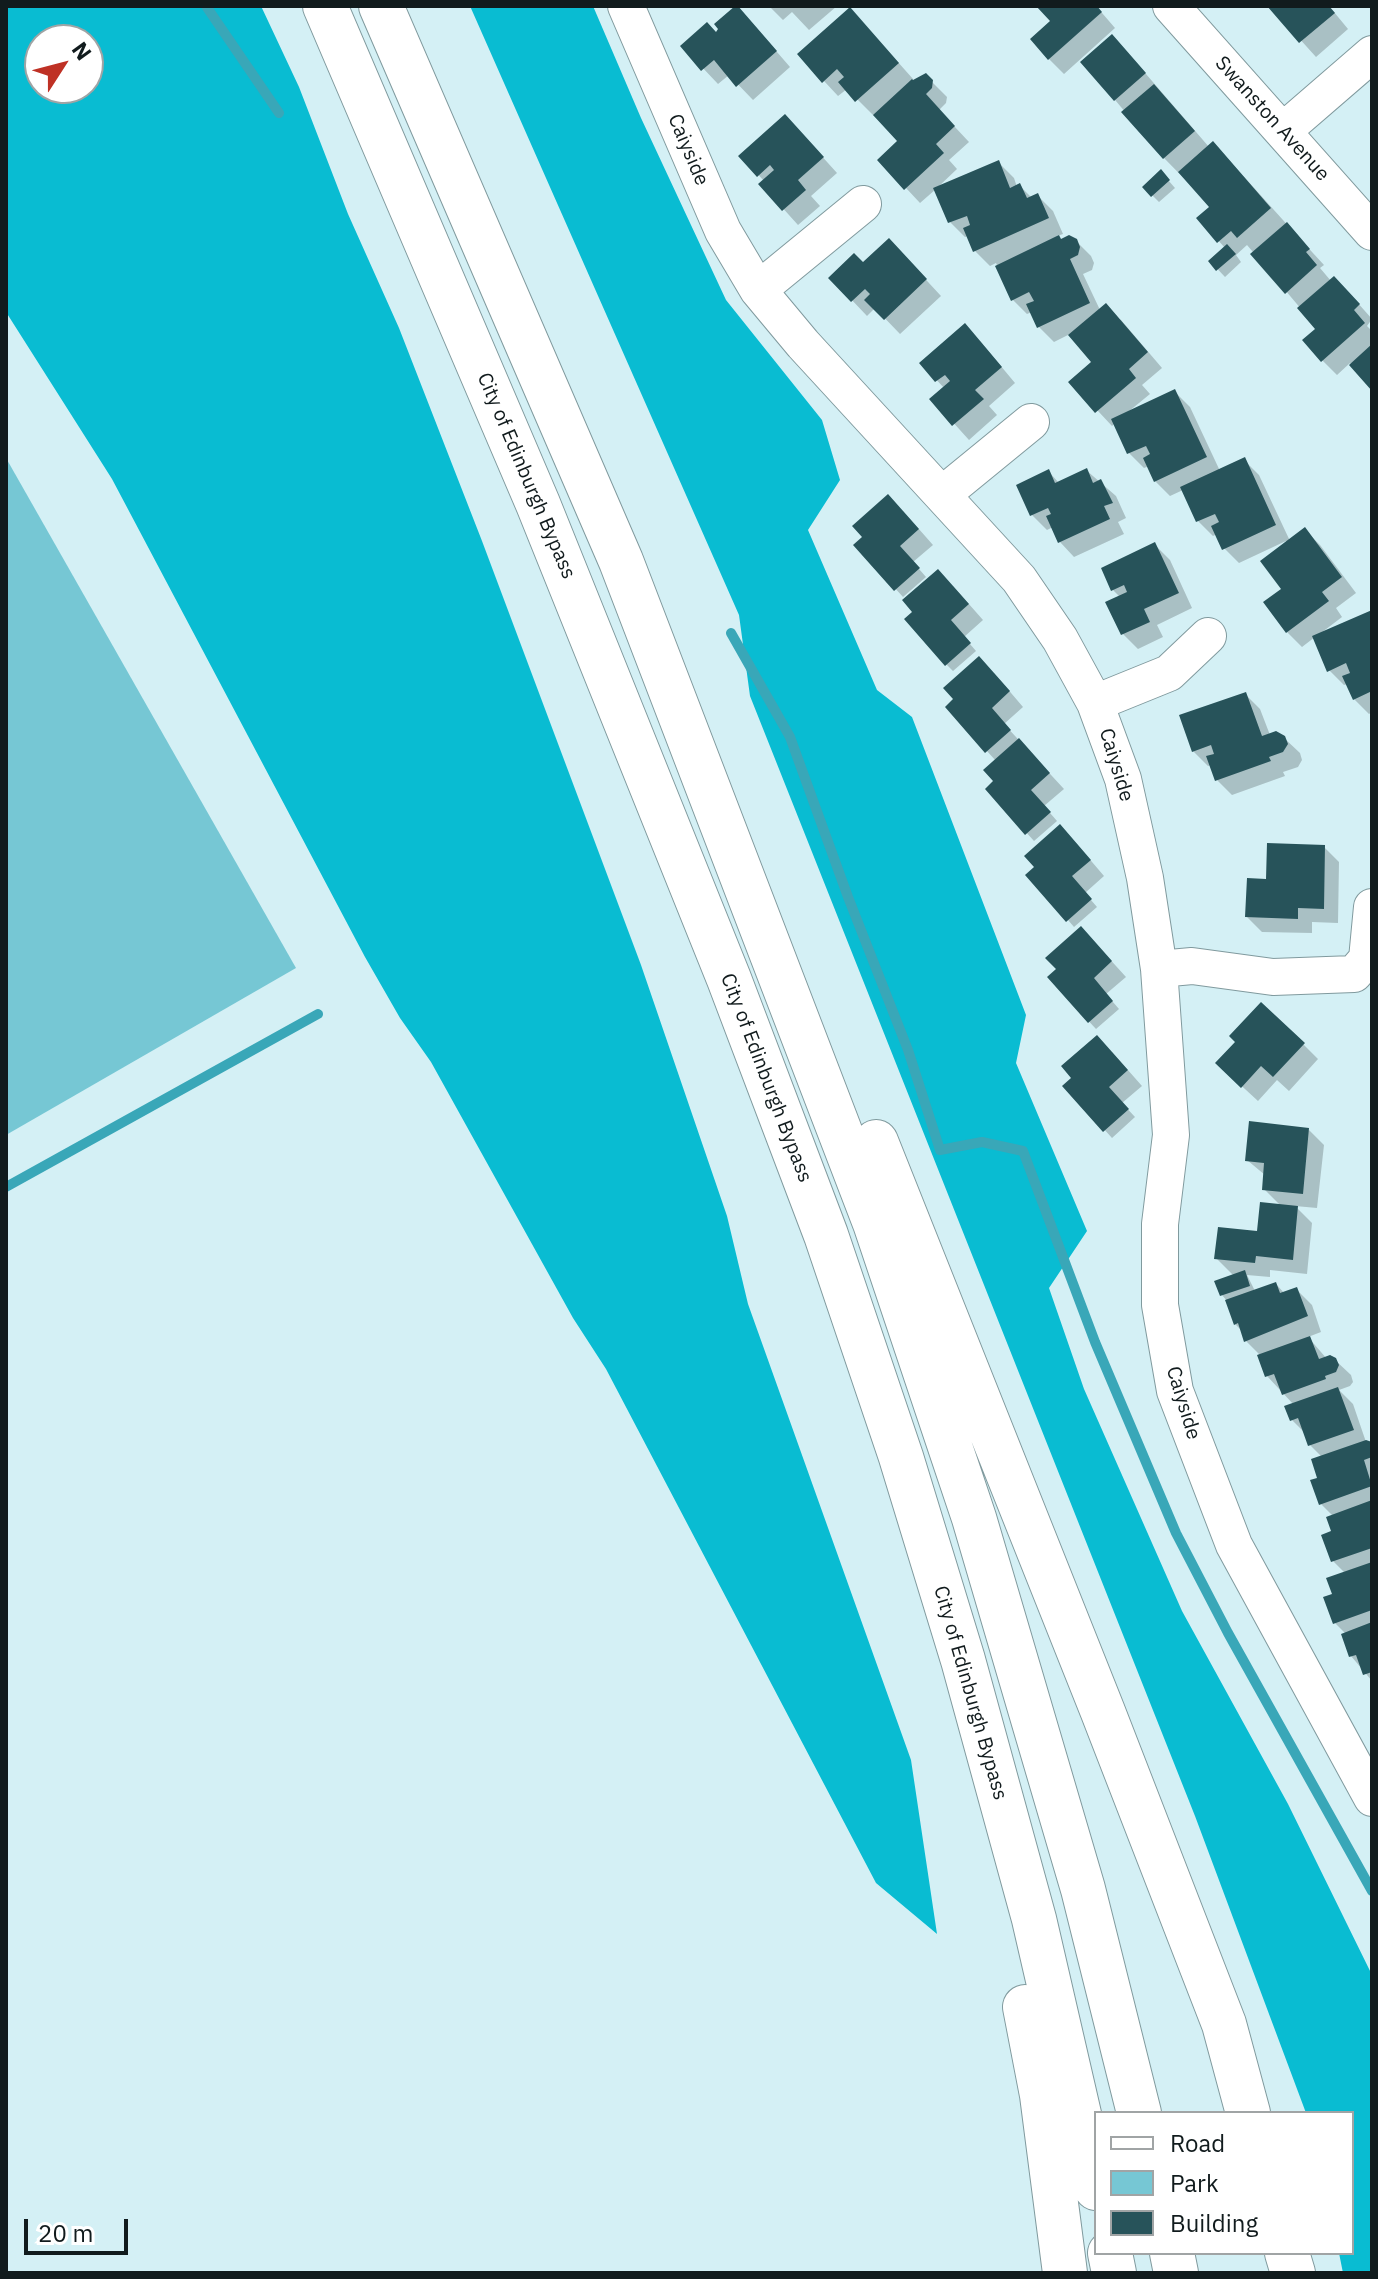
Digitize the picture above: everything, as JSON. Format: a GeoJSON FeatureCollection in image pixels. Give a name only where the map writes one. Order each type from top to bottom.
{"type":"FeatureCollection","features":[{"type":"Feature","properties":{"kind":"highway","name":"City of Edinburgh Bypass"},"geometry":{"type":"LineString","coordinates":[[325,6],[538,504],[729,979],[826,1235],[906,1471],[963,1660],[1034,1919],[1094,2179]]}},
{"type":"Feature","properties":{"kind":"highway"},"geometry":{"type":"LineString","coordinates":[[381,6],[621,561],[792,932],[1224,2024],[1247,2111]]}},
{"type":"Feature","properties":{"kind":"highway"},"geometry":{"type":"LineString","coordinates":[[621,561],[875,1223],[974,1518],[1083,1889],[1138,2111]]}},
{"type":"Feature","properties":{"kind":"highway"},"geometry":{"type":"LineString","coordinates":[[729,979],[952,1716],[985,1836],[1019,1979],[1042,2095],[1065,2273]]}},
{"type":"Feature","properties":{"kind":"street","name":"Caiyside"},"geometry":{"type":"LineString","coordinates":[[626,6],[723,231],[758,290],[803,344],[1019,579],[1060,639],[1095,703],[1123,779],[1145,878],[1159,969],[1171,1135],[1160,1224],[1160,1305],[1175,1391],[1234,1545],[1372,1798]]}},
{"type":"Feature","properties":{"kind":"street","name":"Swanston Avenue"},"geometry":{"type":"LineString","coordinates":[[1171,6],[1372,232]]}},
{"type":"Feature","properties":{"kind":"street"},"geometry":{"type":"LineString","coordinates":[[1283,131],[1372,54]]}},
{"type":"Feature","properties":{"kind":"street"},"geometry":{"type":"LineString","coordinates":[[758,290],[863,204]]}},
{"type":"Feature","properties":{"kind":"street"},"geometry":{"type":"LineString","coordinates":[[943,494],[1031,422]]}},
{"type":"Feature","properties":{"kind":"street","name":"Caiyside"},"geometry":{"type":"LineString","coordinates":[[1095,703],[1169,673],[1208,636]]}},
{"type":"Feature","properties":{"kind":"street"},"geometry":{"type":"LineString","coordinates":[[1159,969],[1192,966],[1273,977],[1354,974],[1367,959],[1372,907]]}},
{"type":"Feature","properties":{"kind":"green space"},"geometry":{"type":"Polygon","coordinates":[[[6,458],[296,968],[6,1135],[6,458]]]}},
{"type":"Feature","properties":{"kind":"shaded area"},"geometry":{"type":"Polygon","coordinates":[[[6,6],[261,6],[299,87],[348,214],[399,328],[641,965],[727,1216],[748,1304],[911,1760],[937,1934],[876,1883],[606,1369],[573,1318],[431,1062],[400,1018],[365,957],[112,479],[6,312],[6,6]]]}},
{"type":"Feature","properties":{"kind":"shaded area"},"geometry":{"type":"Polygon","coordinates":[[[470,6],[593,6],[641,118],[726,300],[822,420],[840,480],[808,530],[877,690],[912,717],[1026,1015],[1016,1063],[1087,1231],[1049,1288],[1084,1389],[1182,1611],[1288,1804],[1372,1975],[1372,2273],[1343,2273],[1339,2255],[1354,2255],[1354,2111],[1305,2111],[1195,1816],[750,696],[739,615],[470,6]]]}},
{"type":"Feature","properties":{"kind":"building"},"geometry":{"type":"Polygon","coordinates":[[[735,6],[777,51],[736,87],[714,60],[701,71],[680,46],[707,22],[716,32],[718,29],[714,24],[735,6]]]}},
{"type":"Feature","properties":{"kind":"building"},"geometry":{"type":"Polygon","coordinates":[[[1036,6],[1097,6],[1102,12],[1048,60],[1030,39],[1050,21],[1036,6]]]}},
{"type":"Feature","properties":{"kind":"building"},"geometry":{"type":"Polygon","coordinates":[[[1267,6],[1329,6],[1335,13],[1299,43],[1267,6]]]}},
{"type":"Feature","properties":{"kind":"building"},"geometry":{"type":"Polygon","coordinates":[[[850,7],[899,63],[855,102],[838,82],[844,77],[837,69],[822,83],[797,54],[850,7]]]}},
{"type":"Feature","properties":{"kind":"building"},"geometry":{"type":"Polygon","coordinates":[[[1112,34],[1146,73],[1114,101],[1080,62],[1112,34]]]}},
{"type":"Feature","properties":{"kind":"building"},"geometry":{"type":"Polygon","coordinates":[[[926,73],[933,80],[932,88],[926,94],[955,126],[936,144],[944,153],[904,190],[877,160],[897,141],[873,115],[912,79],[926,73]]]}},
{"type":"Feature","properties":{"kind":"building"},"geometry":{"type":"Polygon","coordinates":[[[1154,84],[1195,131],[1163,159],[1121,112],[1154,84]]]}},
{"type":"Feature","properties":{"kind":"building"},"geometry":{"type":"Polygon","coordinates":[[[785,114],[824,157],[798,180],[806,190],[782,211],[758,184],[774,170],[770,165],[757,177],[738,156],[785,114]]]}},
{"type":"Feature","properties":{"kind":"building"},"geometry":{"type":"Polygon","coordinates":[[[1213,141],[1271,208],[1237,238],[1231,231],[1217,243],[1196,218],[1209,207],[1178,172],[1213,141]]]}},
{"type":"Feature","properties":{"kind":"building"},"geometry":{"type":"Polygon","coordinates":[[[999,160],[1010,188],[1020,183],[1027,198],[1038,193],[1049,218],[973,252],[963,228],[970,225],[967,216],[948,223],[933,188],[999,160]]]}},
{"type":"Feature","properties":{"kind":"building"},"geometry":{"type":"Polygon","coordinates":[[[1161,169],[1170,180],[1151,197],[1142,187],[1161,169]]]}},
{"type":"Feature","properties":{"kind":"building"},"geometry":{"type":"Polygon","coordinates":[[[1287,222],[1310,249],[1306,252],[1317,265],[1285,294],[1250,254],[1287,222]]]}},
{"type":"Feature","properties":{"kind":"building"},"geometry":{"type":"Polygon","coordinates":[[[1059,235],[1061,239],[1069,235],[1077,239],[1080,247],[1078,255],[1070,259],[1090,303],[1037,328],[1026,304],[1034,301],[1029,292],[1011,301],[995,266],[1059,235]]]}},
{"type":"Feature","properties":{"kind":"building"},"geometry":{"type":"Polygon","coordinates":[[[889,238],[927,279],[884,320],[864,300],[870,294],[865,289],[851,302],[828,278],[854,253],[863,262],[889,238]]]}},
{"type":"Feature","properties":{"kind":"building"},"geometry":{"type":"Polygon","coordinates":[[[1227,244],[1236,254],[1216,271],[1208,261],[1227,244]]]}},
{"type":"Feature","properties":{"kind":"building"},"geometry":{"type":"Polygon","coordinates":[[[1334,276],[1360,304],[1354,310],[1365,323],[1321,362],[1302,340],[1315,329],[1297,308],[1334,276]]]}},
{"type":"Feature","properties":{"kind":"building"},"geometry":{"type":"Polygon","coordinates":[[[1106,303],[1148,352],[1129,369],[1136,378],[1095,413],[1068,382],[1091,362],[1068,335],[1106,303]]]}},
{"type":"Feature","properties":{"kind":"building"},"geometry":{"type":"Polygon","coordinates":[[[965,323],[1002,367],[975,390],[984,399],[952,426],[929,399],[950,381],[945,375],[935,382],[919,363],[965,323]]]}},
{"type":"Feature","properties":{"kind":"building"},"geometry":{"type":"Polygon","coordinates":[[[1372,344],[1372,391],[1349,365],[1372,344]]]}},
{"type":"Feature","properties":{"kind":"building"},"geometry":{"type":"Polygon","coordinates":[[[1175,389],[1207,457],[1154,482],[1143,458],[1150,454],[1146,446],[1127,454],[1111,419],[1175,389]]]}},
{"type":"Feature","properties":{"kind":"building"},"geometry":{"type":"Polygon","coordinates":[[[1245,457],[1276,525],[1222,550],[1211,526],[1219,522],[1215,514],[1196,522],[1180,487],[1245,457]]]}},
{"type":"Feature","properties":{"kind":"building"},"geometry":{"type":"Polygon","coordinates":[[[1087,468],[1093,483],[1101,479],[1113,503],[1104,506],[1110,519],[1058,543],[1046,516],[1051,514],[1048,508],[1030,516],[1016,485],[1049,469],[1055,483],[1087,468]]]}},
{"type":"Feature","properties":{"kind":"building"},"geometry":{"type":"Polygon","coordinates":[[[888,494],[919,529],[900,546],[920,568],[894,591],[853,545],[862,537],[852,526],[888,494]]]}},
{"type":"Feature","properties":{"kind":"building"},"geometry":{"type":"Polygon","coordinates":[[[1305,527],[1342,577],[1322,592],[1329,601],[1286,633],[1263,602],[1281,589],[1260,561],[1305,527]]]}},
{"type":"Feature","properties":{"kind":"building"},"geometry":{"type":"Polygon","coordinates":[[[1155,542],[1179,593],[1144,609],[1150,622],[1121,635],[1105,602],[1127,592],[1124,585],[1111,591],[1101,568],[1155,542]]]}},
{"type":"Feature","properties":{"kind":"building"},"geometry":{"type":"Polygon","coordinates":[[[938,569],[969,604],[951,620],[971,643],[945,666],[904,619],[912,612],[902,600],[938,569]]]}},
{"type":"Feature","properties":{"kind":"building"},"geometry":{"type":"Polygon","coordinates":[[[1372,610],[1372,691],[1353,700],[1342,676],[1350,673],[1346,663],[1327,672],[1312,636],[1372,610]]]}},
{"type":"Feature","properties":{"kind":"building"},"geometry":{"type":"Polygon","coordinates":[[[979,656],[1010,691],[992,708],[1011,730],[985,753],[945,707],[953,699],[943,688],[979,656]]]}},
{"type":"Feature","properties":{"kind":"building"},"geometry":{"type":"Polygon","coordinates":[[[1246,692],[1262,736],[1276,731],[1285,736],[1288,744],[1283,752],[1269,757],[1271,761],[1215,781],[1206,756],[1214,754],[1211,745],[1192,752],[1179,715],[1246,692]]]}},
{"type":"Feature","properties":{"kind":"building"},"geometry":{"type":"Polygon","coordinates":[[[1019,738],[1050,773],[1031,790],[1051,812],[1025,835],[985,789],[993,781],[983,770],[1019,738]]]}},
{"type":"Feature","properties":{"kind":"building"},"geometry":{"type":"Polygon","coordinates":[[[1060,824],[1091,860],[1072,876],[1092,899],[1066,922],[1025,875],[1034,867],[1024,856],[1060,824]]]}},
{"type":"Feature","properties":{"kind":"building"},"geometry":{"type":"Polygon","coordinates":[[[1267,843],[1325,845],[1324,909],[1298,908],[1298,919],[1245,917],[1247,878],[1266,879],[1267,843]]]}},
{"type":"Feature","properties":{"kind":"building"},"geometry":{"type":"Polygon","coordinates":[[[1081,926],[1112,961],[1094,978],[1113,1001],[1088,1023],[1047,977],[1056,969],[1045,958],[1081,926]]]}},
{"type":"Feature","properties":{"kind":"building"},"geometry":{"type":"Polygon","coordinates":[[[1261,1002],[1305,1043],[1273,1077],[1261,1066],[1241,1088],[1215,1063],[1235,1042],[1229,1036],[1261,1002]]]}},
{"type":"Feature","properties":{"kind":"building"},"geometry":{"type":"Polygon","coordinates":[[[1097,1035],[1128,1070],[1109,1087],[1129,1109],[1103,1132],[1062,1086],[1071,1078],[1061,1066],[1097,1035]]]}},
{"type":"Feature","properties":{"kind":"building"},"geometry":{"type":"Polygon","coordinates":[[[1249,1121],[1309,1128],[1303,1194],[1262,1190],[1264,1163],[1245,1161],[1249,1121]]]}},
{"type":"Feature","properties":{"kind":"building"},"geometry":{"type":"Polygon","coordinates":[[[1260,1202],[1298,1206],[1293,1260],[1256,1256],[1255,1263],[1214,1259],[1218,1227],[1257,1231],[1260,1202]]]}},
{"type":"Feature","properties":{"kind":"building"},"geometry":{"type":"Polygon","coordinates":[[[1245,1270],[1250,1286],[1220,1296],[1214,1281],[1245,1270]]]}},
{"type":"Feature","properties":{"kind":"building"},"geometry":{"type":"Polygon","coordinates":[[[1276,1282],[1280,1293],[1297,1287],[1308,1316],[1244,1342],[1225,1300],[1276,1282]]]}},
{"type":"Feature","properties":{"kind":"building"},"geometry":{"type":"Polygon","coordinates":[[[1310,1336],[1319,1359],[1330,1355],[1336,1358],[1339,1365],[1336,1372],[1325,1376],[1326,1379],[1282,1395],[1274,1374],[1265,1377],[1257,1355],[1310,1336]]]}},
{"type":"Feature","properties":{"kind":"building"},"geometry":{"type":"Polygon","coordinates":[[[1338,1387],[1354,1430],[1308,1446],[1298,1418],[1290,1421],[1284,1406],[1338,1387]]]}},
{"type":"Feature","properties":{"kind":"building"},"geometry":{"type":"Polygon","coordinates":[[[1366,1440],[1372,1442],[1372,1457],[1364,1460],[1372,1486],[1319,1505],[1310,1480],[1317,1478],[1311,1459],[1366,1440]]]}},
{"type":"Feature","properties":{"kind":"building"},"geometry":{"type":"Polygon","coordinates":[[[1372,1500],[1372,1548],[1331,1562],[1321,1535],[1331,1531],[1326,1517],[1372,1500]]]}},
{"type":"Feature","properties":{"kind":"building"},"geometry":{"type":"Polygon","coordinates":[[[1372,1562],[1372,1610],[1333,1624],[1323,1597],[1332,1594],[1326,1578],[1372,1562]]]}},
{"type":"Feature","properties":{"kind":"building"},"geometry":{"type":"Polygon","coordinates":[[[1372,1622],[1372,1672],[1363,1675],[1356,1655],[1349,1657],[1341,1634],[1372,1622]]]}},
{"type":"Feature","properties":{"kind":"waterway"},"geometry":{"type":"LineString","coordinates":[[206,6],[279,113]]}},
{"type":"Feature","properties":{"kind":"waterway"},"geometry":{"type":"LineString","coordinates":[[731,633],[790,737],[908,1050],[940,1150],[982,1142],[1023,1151],[1095,1342],[1176,1533],[1228,1633],[1372,1891]]}},
{"type":"Feature","properties":{"kind":"waterway"},"geometry":{"type":"LineString","coordinates":[[6,1187],[318,1014]]}}]}
